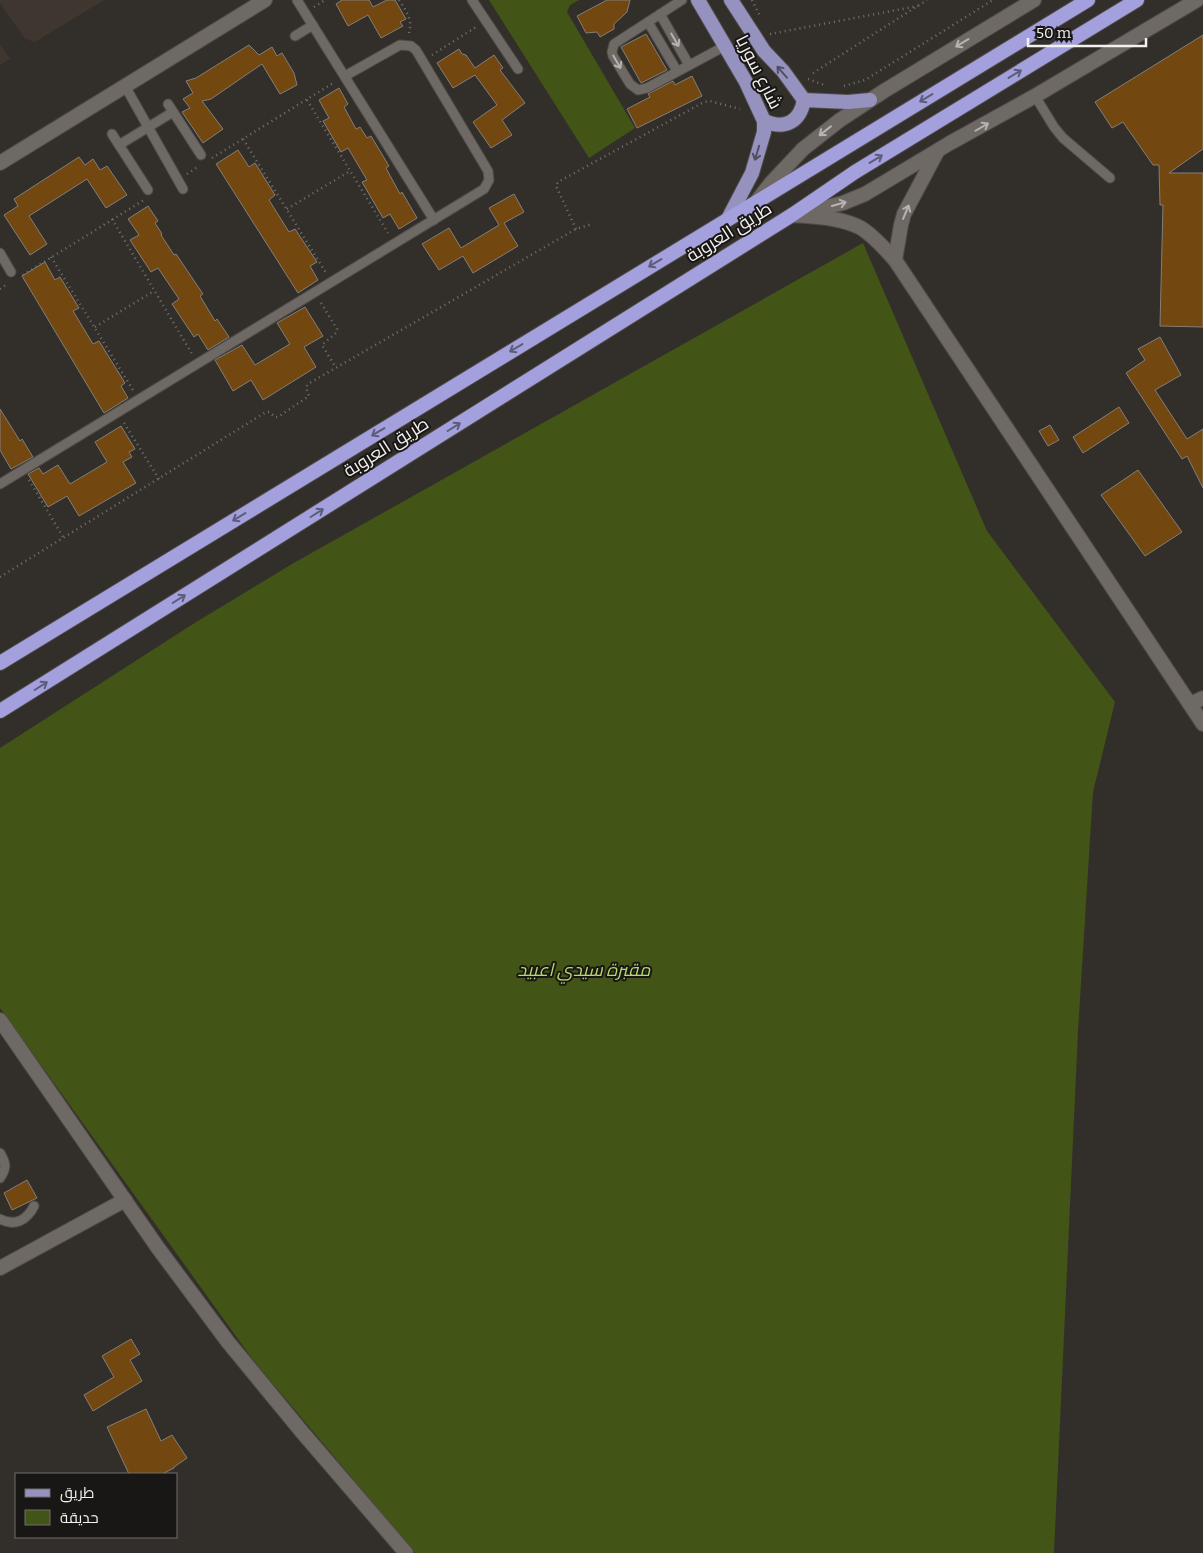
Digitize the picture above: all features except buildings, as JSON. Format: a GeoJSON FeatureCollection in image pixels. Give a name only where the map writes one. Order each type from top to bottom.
{"type":"FeatureCollection","features":[{"type":"Feature","properties":{"kind":"highway","name":"طريق العروبة"},"geometry":{"type":"LineString","coordinates":[[0,663],[1088,0]]}},
{"type":"Feature","properties":{"kind":"highway","name":"طريق العروبة"},"geometry":{"type":"LineString","coordinates":[[0,711],[792,215],[855,172],[1137,0]]}},
{"type":"Feature","properties":{"kind":"main road"},"geometry":{"type":"LineString","coordinates":[[0,163],[265,0]]}},
{"type":"Feature","properties":{"kind":"main road","name":"شارع سوريا"},"geometry":{"type":"LineString","coordinates":[[698,0],[746,82],[764,121],[764,132],[752,173],[728,219]]}},
{"type":"Feature","properties":{"kind":"main road","name":"شارع سوريا"},"geometry":{"type":"LineString","coordinates":[[732,0],[764,51],[783,71],[804,100],[848,102],[870,100]]}},
{"type":"Feature","properties":{"kind":"main road","name":"طريق العروبة"},"geometry":{"type":"LineString","coordinates":[[756,201],[803,149],[840,120],[1034,0]]}},
{"type":"Feature","properties":{"kind":"main road","name":"طريق العروبة"},"geometry":{"type":"LineString","coordinates":[[792,215],[843,203],[865,194],[1197,0]]}},
{"type":"Feature","properties":{"kind":"main road"},"geometry":{"type":"LineString","coordinates":[[764,121],[779,125],[790,122],[799,115],[804,100]]}},
{"type":"Feature","properties":{"kind":"main road"},"geometry":{"type":"LineString","coordinates":[[895,260],[904,214],[938,150]]}},
{"type":"Feature","properties":{"kind":"main road"},"geometry":{"type":"LineString","coordinates":[[792,215],[840,220],[860,228],[875,238],[895,260],[1197,701],[1203,724]]}},
{"type":"Feature","properties":{"kind":"main road"},"geometry":{"type":"LineString","coordinates":[[0,1020],[181,1280],[234,1350],[406,1553]]}},
{"type":"Feature","properties":{"kind":"main road"},"geometry":{"type":"LineString","coordinates":[[0,1268],[125,1200]]}},
{"type":"Feature","properties":{"kind":"lane"},"geometry":{"type":"LineString","coordinates":[[298,0],[434,220]]}},
{"type":"Feature","properties":{"kind":"lane"},"geometry":{"type":"LineString","coordinates":[[472,0],[518,69]]}},
{"type":"Feature","properties":{"kind":"lane"},"geometry":{"type":"LineString","coordinates":[[682,0],[648,22],[636,34],[618,41],[612,49],[613,56],[633,88],[642,90],[725,46]]}},
{"type":"Feature","properties":{"kind":"lane"},"geometry":{"type":"LineString","coordinates":[[660,14],[690,65]]}},
{"type":"Feature","properties":{"kind":"lane"},"geometry":{"type":"LineString","coordinates":[[648,22],[677,71]]}},
{"type":"Feature","properties":{"kind":"lane"},"geometry":{"type":"LineString","coordinates":[[295,36],[313,25]]}},
{"type":"Feature","properties":{"kind":"lane"},"geometry":{"type":"LineString","coordinates":[[0,484],[434,220],[488,185],[489,175],[416,50],[405,44],[394,47],[345,76]]}},
{"type":"Feature","properties":{"kind":"lane"},"geometry":{"type":"LineString","coordinates":[[656,71],[666,78]]}},
{"type":"Feature","properties":{"kind":"lane"},"geometry":{"type":"LineString","coordinates":[[125,86],[183,189]]}},
{"type":"Feature","properties":{"kind":"lane"},"geometry":{"type":"LineString","coordinates":[[1035,96],[1063,138],[1110,178]]}},
{"type":"Feature","properties":{"kind":"lane"},"geometry":{"type":"LineString","coordinates":[[119,145],[148,127],[171,108],[201,155]]}},
{"type":"Feature","properties":{"kind":"lane"},"geometry":{"type":"LineString","coordinates":[[112,134],[148,190]]}},
{"type":"Feature","properties":{"kind":"lane"},"geometry":{"type":"LineString","coordinates":[[0,253],[11,272]]}},
{"type":"Feature","properties":{"kind":"lane"},"geometry":{"type":"LineString","coordinates":[[0,1153],[5,1162],[6,1170],[0,1178]]}},
{"type":"Feature","properties":{"kind":"lane"},"geometry":{"type":"LineString","coordinates":[[0,1219],[17,1222],[28,1216],[34,1206]]}},
{"type":"Feature","properties":{"kind":"path"},"geometry":{"type":"LineString","coordinates":[[399,0],[411,23],[405,44]]}},
{"type":"Feature","properties":{"kind":"path"},"geometry":{"type":"LineString","coordinates":[[752,0],[761,17]]}},
{"type":"Feature","properties":{"kind":"path"},"geometry":{"type":"LineString","coordinates":[[916,0],[919,5]]}},
{"type":"Feature","properties":{"kind":"path"},"geometry":{"type":"LineString","coordinates":[[812,73],[927,0]]}},
{"type":"Feature","properties":{"kind":"path"},"geometry":{"type":"LineString","coordinates":[[838,86],[855,84],[865,80],[993,0]]}},
{"type":"Feature","properties":{"kind":"path"},"geometry":{"type":"LineString","coordinates":[[774,40],[770,34],[919,5]]}},
{"type":"Feature","properties":{"kind":"path"},"geometry":{"type":"LineString","coordinates":[[422,60],[486,21]]}},
{"type":"Feature","properties":{"kind":"path"},"geometry":{"type":"LineString","coordinates":[[806,78],[827,86]]}},
{"type":"Feature","properties":{"kind":"path"},"geometry":{"type":"LineString","coordinates":[[307,100],[394,244]]}},
{"type":"Feature","properties":{"kind":"path"},"geometry":{"type":"LineString","coordinates":[[576,229],[556,186],[558,182],[704,102],[740,109]]}},
{"type":"Feature","properties":{"kind":"path"},"geometry":{"type":"LineString","coordinates":[[243,139],[332,282]]}},
{"type":"Feature","properties":{"kind":"path"},"geometry":{"type":"LineString","coordinates":[[287,209],[350,170]]}},
{"type":"Feature","properties":{"kind":"path"},"geometry":{"type":"LineString","coordinates":[[112,220],[198,364]]}},
{"type":"Feature","properties":{"kind":"path"},"geometry":{"type":"LineString","coordinates":[[0,577],[266,412],[278,418],[309,396],[306,387],[308,384],[576,229],[592,224]]}},
{"type":"Feature","properties":{"kind":"path"},"geometry":{"type":"LineString","coordinates":[[51,257],[139,400]]}},
{"type":"Feature","properties":{"kind":"path"},"geometry":{"type":"LineString","coordinates":[[94,327],[154,291]]}},
{"type":"Feature","properties":{"kind":"path"},"geometry":{"type":"LineString","coordinates":[[314,293],[337,329],[334,335],[323,342],[322,345],[336,368]]}},
{"type":"Feature","properties":{"kind":"path"},"geometry":{"type":"LineString","coordinates":[[118,412],[160,478]]}},
{"type":"Feature","properties":{"kind":"path"},"geometry":{"type":"LineString","coordinates":[[23,470],[63,538]]}},
{"type":"Feature","properties":{"kind":"shaded area"},"geometry":{"type":"Polygon","coordinates":[[[0,0],[104,0],[35,42],[25,39],[0,3],[0,0]]]}},
{"type":"Feature","properties":{"kind":"shaded area"},"geometry":{"type":"Polygon","coordinates":[[[0,44],[10,59],[0,65],[0,44]]]}},
{"type":"Feature","properties":{"kind":"green space"},"geometry":{"type":"Polygon","coordinates":[[[489,0],[579,0],[570,5],[567,12],[635,128],[589,158],[489,0]]]}},
{"type":"Feature","properties":{"kind":"green space","name":"مقبرة سيدي اعبيد"},"geometry":{"type":"Polygon","coordinates":[[[863,243],[987,531],[1115,702],[1093,792],[1078,1031],[1054,1553],[415,1553],[253,1360],[0,1008],[0,748],[193,624],[292,564],[863,243]]]}}]}
